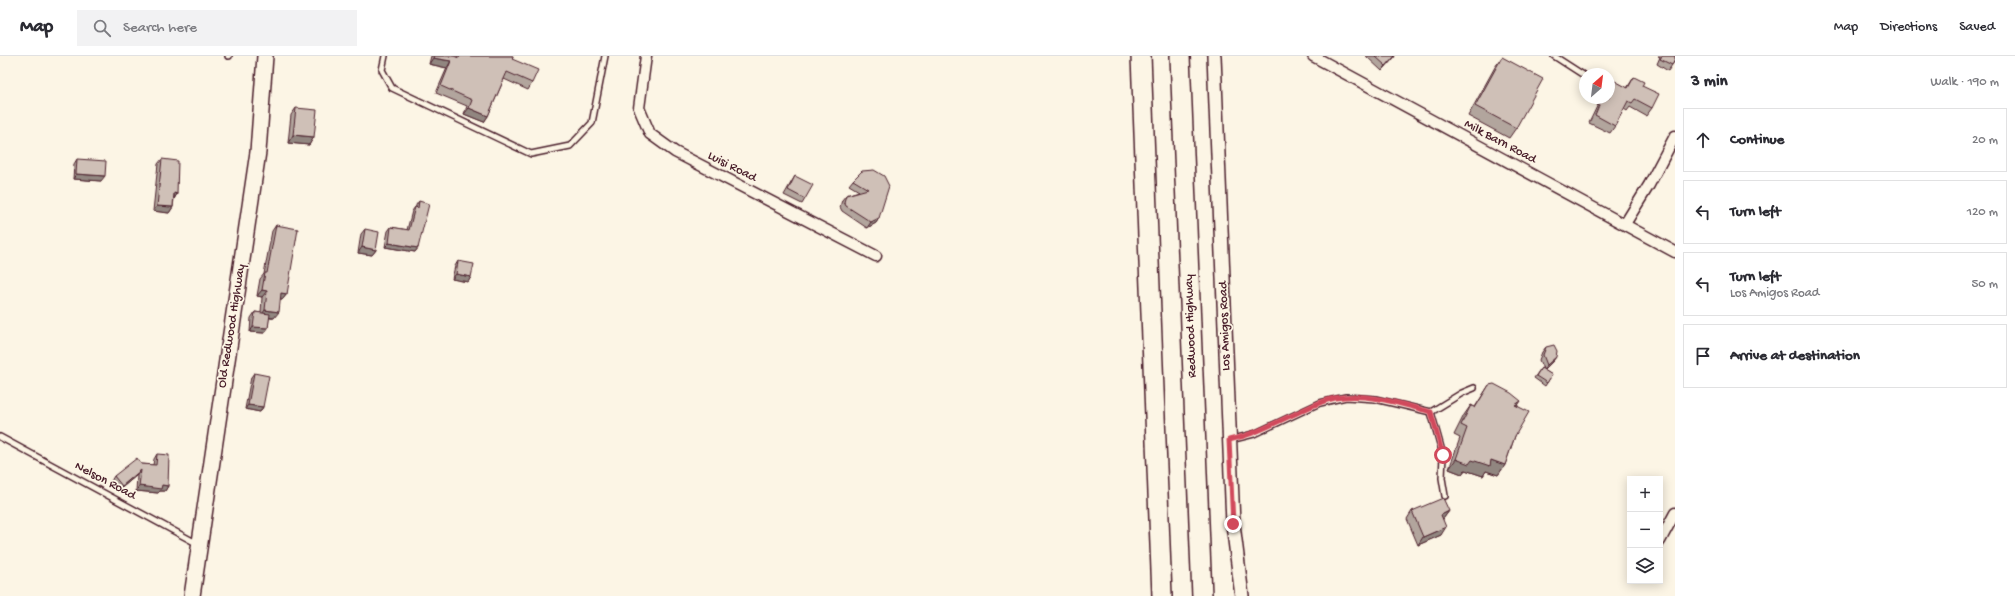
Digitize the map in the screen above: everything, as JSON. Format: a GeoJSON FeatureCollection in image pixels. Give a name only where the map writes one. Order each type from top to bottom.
{"type":"FeatureCollection","features":[{"type":"Feature","properties":{"kind":"highway"},"geometry":{"type":"LineString","coordinates":[[1141,56],[1162,596]]}},
{"type":"Feature","properties":{"kind":"highway","name":"Redwood Highway"},"geometry":{"type":"LineString","coordinates":[[1180,56],[1202,596]]}},
{"type":"Feature","properties":{"kind":"main road","name":"Old Redwood Highway"},"geometry":{"type":"LineString","coordinates":[[192,596],[258,152],[265,56]]}},
{"type":"Feature","properties":{"kind":"street","name":"Luisi Road"},"geometry":{"type":"LineString","coordinates":[[646,56],[639,108],[650,134],[675,152],[876,256]]}},
{"type":"Feature","properties":{"kind":"street","name":"Los Amigos Road"},"geometry":{"type":"LineString","coordinates":[[1214,56],[1233,524],[1242,596]]}},
{"type":"Feature","properties":{"kind":"street","name":"Milk Barn Road"},"geometry":{"type":"LineString","coordinates":[[1313,56],[1675,252]]}},
{"type":"Feature","properties":{"kind":"street"},"geometry":{"type":"LineString","coordinates":[[1625,224],[1649,185],[1675,136]]}},
{"type":"Feature","properties":{"kind":"street"},"geometry":{"type":"LineString","coordinates":[[1663,535],[1675,513]]}},
{"type":"Feature","properties":{"kind":"lane"},"geometry":{"type":"LineString","coordinates":[[385,56],[382,70],[392,88],[531,154],[570,146],[592,123],[605,56]]}},
{"type":"Feature","properties":{"kind":"lane"},"geometry":{"type":"LineString","coordinates":[[1554,56],[1579,72]]}},
{"type":"Feature","properties":{"kind":"lane"},"geometry":{"type":"LineString","coordinates":[[1229,440],[1254,434],[1308,408],[1334,398],[1358,396],[1431,412],[1462,393],[1474,388]]}},
{"type":"Feature","properties":{"kind":"lane"},"geometry":{"type":"LineString","coordinates":[[1431,412],[1443,455],[1442,478],[1445,496]]}},
{"type":"Feature","properties":{"kind":"lane","name":"Nelson Road"},"geometry":{"type":"LineString","coordinates":[[0,437],[199,545]]}},
{"type":"Feature","properties":{"kind":"building"},"geometry":{"type":"Polygon","coordinates":[[[434,56],[454,56],[459,58],[460,56],[513,56],[512,59],[538,70],[532,83],[507,72],[488,116],[469,108],[472,100],[441,86],[451,61],[433,58],[434,56]]]}},
{"type":"Feature","properties":{"kind":"building"},"geometry":{"type":"Polygon","coordinates":[[[1375,56],[1395,56],[1386,66],[1375,56]]]}},
{"type":"Feature","properties":{"kind":"building"},"geometry":{"type":"Polygon","coordinates":[[[1662,56],[1675,56],[1675,60],[1672,65],[1660,59],[1662,56]]]}},
{"type":"Feature","properties":{"kind":"building"},"geometry":{"type":"Polygon","coordinates":[[[1502,57],[1543,79],[1516,128],[1475,106],[1502,57]]]}},
{"type":"Feature","properties":{"kind":"building"},"geometry":{"type":"Polygon","coordinates":[[[1634,77],[1644,82],[1642,86],[1659,94],[1652,108],[1635,99],[1632,103],[1628,101],[1615,126],[1595,115],[1600,104],[1615,104],[1615,81],[1628,88],[1634,77]]]}},
{"type":"Feature","properties":{"kind":"building"},"geometry":{"type":"Polygon","coordinates":[[[296,108],[317,110],[314,137],[293,135],[296,108]]]}},
{"type":"Feature","properties":{"kind":"building"},"geometry":{"type":"Polygon","coordinates":[[[77,159],[106,161],[105,176],[76,174],[77,159]]]}},
{"type":"Feature","properties":{"kind":"building"},"geometry":{"type":"Polygon","coordinates":[[[162,159],[178,161],[177,194],[174,193],[173,207],[157,206],[162,159]]]}},
{"type":"Feature","properties":{"kind":"building"},"geometry":{"type":"Polygon","coordinates":[[[874,170],[884,176],[889,186],[879,218],[871,222],[846,206],[844,202],[846,195],[868,189],[853,180],[862,171],[874,170]]]}},
{"type":"Feature","properties":{"kind":"building"},"geometry":{"type":"Polygon","coordinates":[[[795,176],[813,185],[805,199],[788,190],[795,176]]]}},
{"type":"Feature","properties":{"kind":"building"},"geometry":{"type":"Polygon","coordinates":[[[419,201],[429,204],[418,248],[389,243],[391,227],[409,230],[415,207],[418,208],[419,201]]]}},
{"type":"Feature","properties":{"kind":"building"},"geometry":{"type":"Polygon","coordinates":[[[276,225],[298,229],[287,294],[281,293],[279,312],[265,310],[267,291],[262,290],[265,273],[267,273],[276,225]]]}},
{"type":"Feature","properties":{"kind":"building"},"geometry":{"type":"Polygon","coordinates":[[[365,229],[379,232],[376,250],[362,247],[365,229]]]}},
{"type":"Feature","properties":{"kind":"building"},"geometry":{"type":"Polygon","coordinates":[[[458,261],[474,264],[471,277],[456,274],[458,261]]]}},
{"type":"Feature","properties":{"kind":"building"},"geometry":{"type":"Polygon","coordinates":[[[255,312],[270,314],[268,328],[253,327],[255,312]]]}},
{"type":"Feature","properties":{"kind":"building"},"geometry":{"type":"Polygon","coordinates":[[[1554,345],[1557,351],[1556,357],[1547,365],[1543,355],[1546,347],[1554,345]]]}},
{"type":"Feature","properties":{"kind":"building"},"geometry":{"type":"Polygon","coordinates":[[[1541,368],[1552,375],[1547,383],[1536,376],[1541,368]]]}},
{"type":"Feature","properties":{"kind":"building"},"geometry":{"type":"Polygon","coordinates":[[[254,373],[269,376],[263,407],[248,405],[254,373]]]}},
{"type":"Feature","properties":{"kind":"building"},"geometry":{"type":"Polygon","coordinates":[[[1494,384],[1511,393],[1521,401],[1515,405],[1529,412],[1515,436],[1505,465],[1491,460],[1490,466],[1472,460],[1469,464],[1456,459],[1467,428],[1461,425],[1471,405],[1475,408],[1489,385],[1494,384]]]}},
{"type":"Feature","properties":{"kind":"building"},"geometry":{"type":"Polygon","coordinates":[[[157,454],[169,455],[168,486],[162,485],[161,489],[139,486],[141,470],[122,486],[114,476],[137,458],[141,464],[156,465],[157,454]]]}},
{"type":"Feature","properties":{"kind":"building"},"geometry":{"type":"Polygon","coordinates":[[[1443,498],[1449,511],[1441,515],[1446,527],[1423,537],[1412,511],[1443,498]]]}},
{"type":"Feature","properties":{"kind":"route"},"geometry":{"type":"LineString","coordinates":[[1233,524],[1229,440],[1254,434],[1308,408],[1334,398],[1358,396],[1431,412],[1443,455]]}}]}
